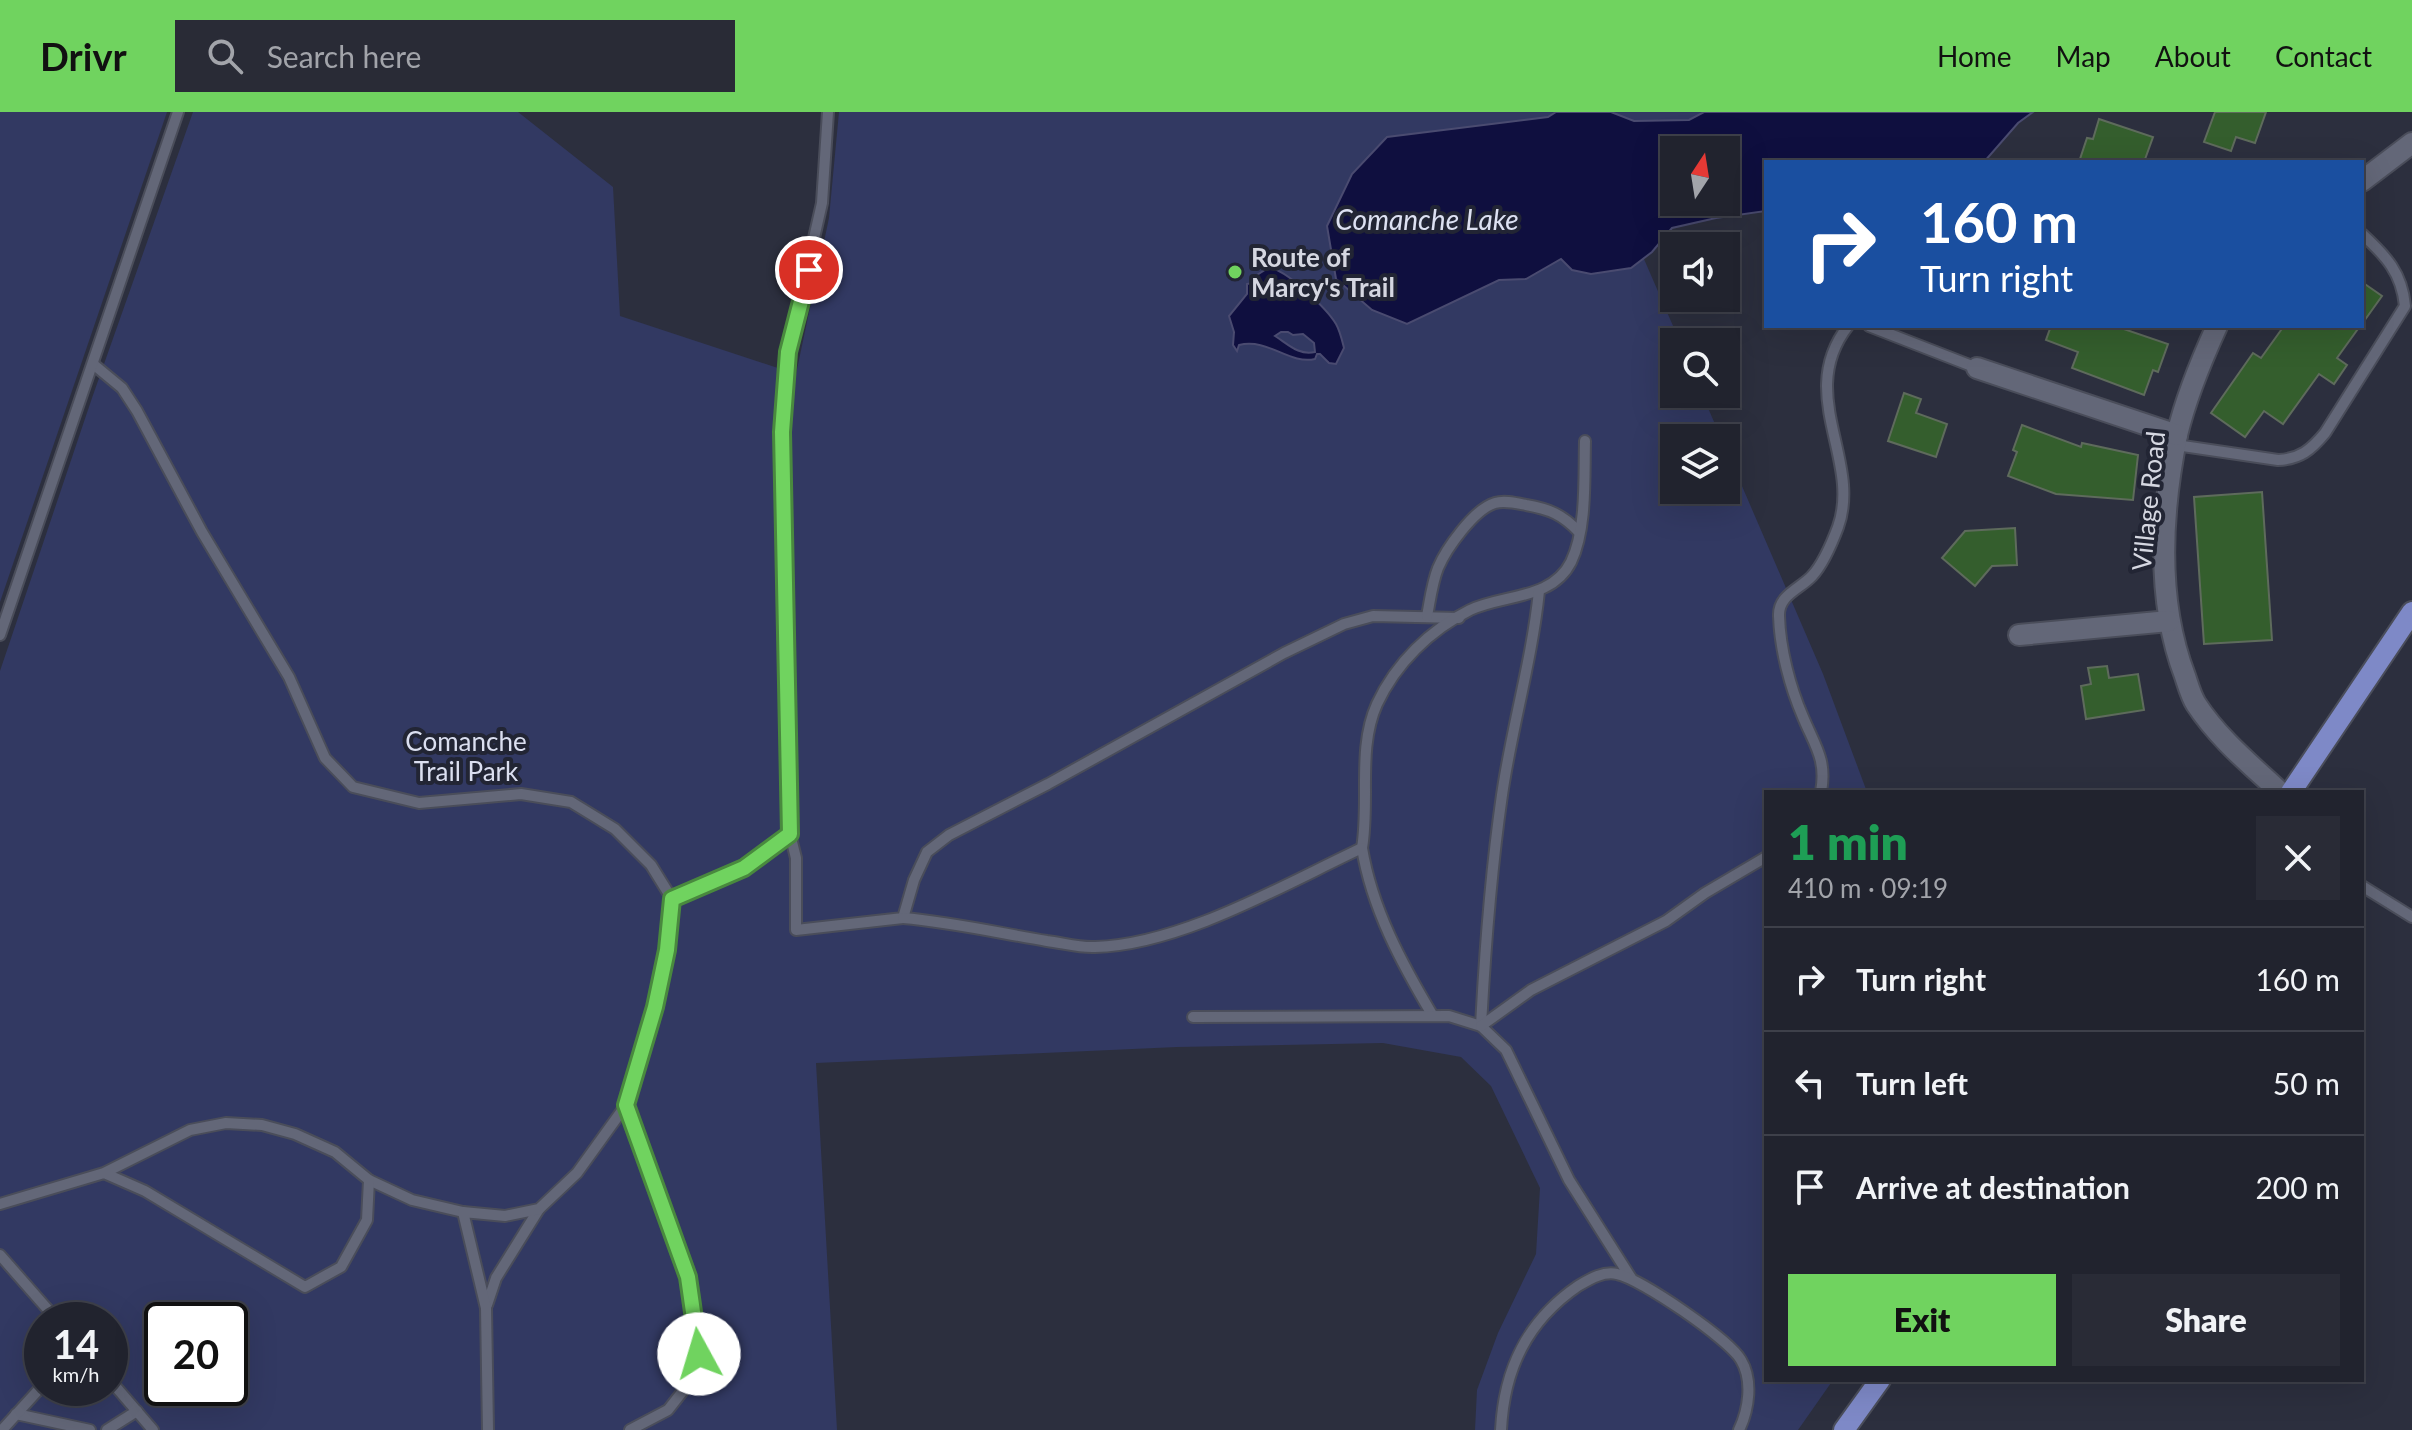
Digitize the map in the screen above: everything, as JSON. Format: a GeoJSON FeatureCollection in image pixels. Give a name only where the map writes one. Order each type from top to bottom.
{"type":"FeatureCollection","features":[{"type":"Feature","properties":{"kind":"main road"},"geometry":{"type":"LineString","coordinates":[[2292,790],[2412,612]]}},
{"type":"Feature","properties":{"kind":"main road"},"geometry":{"type":"LineString","coordinates":[[1844,1430],[1879,1382]]}},
{"type":"Feature","properties":{"kind":"street"},"geometry":{"type":"LineString","coordinates":[[2364,179],[2412,143]]}},
{"type":"Feature","properties":{"kind":"street","name":"Village Road"},"geometry":{"type":"LineString","coordinates":[[2216,328],[2194,377],[2177,440],[2164,544],[2166,600],[2176,651],[2195,702],[2227,744],[2278,790]]}},
{"type":"Feature","properties":{"kind":"street"},"geometry":{"type":"LineString","coordinates":[[1977,368],[2177,440]]}},
{"type":"Feature","properties":{"kind":"street"},"geometry":{"type":"LineString","coordinates":[[2019,635],[2169,621]]}},
{"type":"Feature","properties":{"kind":"lane"},"geometry":{"type":"LineString","coordinates":[[0,635],[178,112]]}},
{"type":"Feature","properties":{"kind":"lane"},"geometry":{"type":"LineString","coordinates":[[828,112],[822,203],[788,352],[782,432],[790,834],[796,858],[796,930],[903,918],[938,921],[1092,948],[1126,945],[1229,911],[1362,848]]}},
{"type":"Feature","properties":{"kind":"lane"},"geometry":{"type":"LineString","coordinates":[[2177,440],[2278,460],[2294,459],[2311,449],[2325,433],[2405,306],[2403,287],[2385,255],[2364,236]]}},
{"type":"Feature","properties":{"kind":"lane"},"geometry":{"type":"LineString","coordinates":[[1821,790],[1825,772],[1802,715],[1782,645],[1778,611],[1784,598],[1813,575],[1833,542],[1842,517],[1843,489],[1827,400],[1826,377],[1835,342],[1846,328]]}},
{"type":"Feature","properties":{"kind":"lane"},"geometry":{"type":"LineString","coordinates":[[1874,328],[1977,368]]}},
{"type":"Feature","properties":{"kind":"lane"},"geometry":{"type":"LineString","coordinates":[[93,364],[122,388],[137,411],[202,532],[289,677],[325,758],[353,787],[419,803],[521,794],[571,802],[615,829],[651,865],[672,899],[667,950],[655,1007],[626,1105],[577,1173],[539,1209],[496,1278],[486,1308]]}},
{"type":"Feature","properties":{"kind":"lane"},"geometry":{"type":"LineString","coordinates":[[1433,1016],[1388,931],[1368,882],[1362,848],[1367,822],[1366,736],[1377,704],[1402,662],[1432,635],[1471,610],[1539,591],[1559,578],[1570,563],[1579,532],[1585,441]]}},
{"type":"Feature","properties":{"kind":"lane"},"geometry":{"type":"LineString","coordinates":[[1427,616],[1438,569],[1467,525],[1483,509],[1496,502],[1514,502],[1552,510],[1565,517],[1579,532]]}},
{"type":"Feature","properties":{"kind":"lane"},"geometry":{"type":"LineString","coordinates":[[1481,1026],[1502,794],[1534,635],[1539,591]]}},
{"type":"Feature","properties":{"kind":"lane"},"geometry":{"type":"LineString","coordinates":[[903,918],[914,880],[927,852],[949,835],[1048,784],[1284,653],[1344,624],[1373,616],[1459,618]]}},
{"type":"Feature","properties":{"kind":"lane"},"geometry":{"type":"LineString","coordinates":[[672,899],[744,868],[790,834]]}},
{"type":"Feature","properties":{"kind":"lane"},"geometry":{"type":"LineString","coordinates":[[1481,1026],[1531,990],[1666,921],[1705,893],[1764,858]]}},
{"type":"Feature","properties":{"kind":"lane"},"geometry":{"type":"LineString","coordinates":[[2364,887],[2412,917]]}},
{"type":"Feature","properties":{"kind":"lane"},"geometry":{"type":"LineString","coordinates":[[1193,1017],[1449,1016],[1481,1026],[1506,1050],[1569,1180],[1631,1278]]}},
{"type":"Feature","properties":{"kind":"lane"},"geometry":{"type":"LineString","coordinates":[[626,1105],[688,1277],[699,1354],[686,1387],[668,1410],[630,1430]]}},
{"type":"Feature","properties":{"kind":"lane"},"geometry":{"type":"LineString","coordinates":[[0,1204],[104,1173],[190,1130],[226,1123],[262,1125],[295,1134],[335,1152],[369,1180],[412,1200],[463,1212],[505,1216],[539,1209]]}},
{"type":"Feature","properties":{"kind":"lane"},"geometry":{"type":"LineString","coordinates":[[104,1173],[145,1191],[305,1287],[341,1267],[367,1220],[369,1180]]}},
{"type":"Feature","properties":{"kind":"lane"},"geometry":{"type":"LineString","coordinates":[[463,1212],[486,1308],[488,1430]]}},
{"type":"Feature","properties":{"kind":"lane"},"geometry":{"type":"LineString","coordinates":[[0,1255],[41,1302]]}},
{"type":"Feature","properties":{"kind":"lane"},"geometry":{"type":"LineString","coordinates":[[1501,1430],[1502,1400],[1509,1377],[1534,1325],[1556,1301],[1593,1276],[1615,1273],[1631,1278],[1716,1335],[1741,1358],[1749,1380],[1748,1400],[1739,1430]]}},
{"type":"Feature","properties":{"kind":"lane"},"geometry":{"type":"LineString","coordinates":[[128,1401],[153,1430]]}},
{"type":"Feature","properties":{"kind":"lane"},"geometry":{"type":"LineString","coordinates":[[2,1430],[24,1405]]}},
{"type":"Feature","properties":{"kind":"lane"},"geometry":{"type":"LineString","coordinates":[[107,1430],[137,1411]]}},
{"type":"Feature","properties":{"kind":"lane"},"geometry":{"type":"LineString","coordinates":[[16,1414],[90,1430]]}},
{"type":"Feature","properties":{"kind":"green space"},"geometry":{"type":"Polygon","coordinates":[[[0,112],[167,112],[0,602],[0,112]]]}},
{"type":"Feature","properties":{"kind":"green space","name":"Comanche Trail Park"},"geometry":{"type":"Polygon","coordinates":[[[193,112],[518,112],[613,187],[620,316],[796,374],[829,218],[839,112],[1757,112],[1714,136],[1578,131],[1624,213],[1660,296],[1660,312],[1667,312],[1674,328],[1660,328],[1660,408],[1708,408],[1715,424],[1660,424],[1660,504],[1740,504],[1740,481],[1823,674],[1866,790],[1764,790],[1764,1382],[1832,1382],[1798,1430],[1475,1430],[1477,1390],[1498,1333],[1536,1254],[1540,1188],[1491,1086],[1461,1057],[1383,1043],[1177,1047],[816,1063],[837,1430],[0,1430],[0,671],[193,112]]]}},
{"type":"Feature","properties":{"kind":"water","name":"Comanche Lake"},"geometry":{"type":"Polygon","coordinates":[[[1556,112],[1611,112],[1634,121],[1689,120],[1704,112],[2033,112],[2018,123],[1986,160],[1764,160],[1764,211],[1740,215],[1740,136],[1660,136],[1660,216],[1730,216],[1660,232],[1660,242],[1631,268],[1591,274],[1572,270],[1561,259],[1526,279],[1499,280],[1407,324],[1372,310],[1336,279],[1327,226],[1352,174],[1387,137],[1548,117],[1556,112]]]}},
{"type":"Feature","properties":{"kind":"water"},"geometry":{"type":"Polygon","coordinates":[[[1268,268],[1284,274],[1324,309],[1337,327],[1344,348],[1336,364],[1329,363],[1320,354],[1315,359],[1306,360],[1260,345],[1239,345],[1237,351],[1233,345],[1234,332],[1229,316],[1247,294],[1247,284],[1252,283],[1257,275],[1268,268]],[[1288,332],[1275,336],[1299,351],[1315,352],[1314,343],[1303,334],[1288,332]]]}},
{"type":"Feature","properties":{"kind":"building"},"geometry":{"type":"Polygon","coordinates":[[[2215,112],[2266,112],[2255,143],[2236,137],[2231,151],[2204,142],[2215,112]]]}},
{"type":"Feature","properties":{"kind":"building"},"geometry":{"type":"Polygon","coordinates":[[[2099,119],[2153,137],[2145,160],[2080,160],[2087,138],[2093,139],[2099,119]]]}},
{"type":"Feature","properties":{"kind":"building"},"geometry":{"type":"Polygon","coordinates":[[[2364,283],[2382,296],[2364,321],[2364,283]]]}},
{"type":"Feature","properties":{"kind":"building"},"geometry":{"type":"Polygon","coordinates":[[[2050,328],[2121,328],[2168,344],[2158,372],[2153,370],[2144,395],[2072,368],[2078,352],[2046,340],[2050,328]]]}},
{"type":"Feature","properties":{"kind":"building"},"geometry":{"type":"Polygon","coordinates":[[[2283,328],[2359,328],[2337,358],[2347,365],[2334,384],[2319,374],[2283,424],[2264,411],[2245,437],[2211,413],[2253,353],[2261,358],[2283,328]]]}},
{"type":"Feature","properties":{"kind":"building"},"geometry":{"type":"Polygon","coordinates":[[[1904,393],[1921,399],[1916,413],[1947,424],[1936,457],[1888,441],[1904,393]]]}},
{"type":"Feature","properties":{"kind":"building"},"geometry":{"type":"Polygon","coordinates":[[[2022,425],[2081,447],[2082,443],[2138,455],[2133,500],[2056,494],[2008,476],[2022,425]]]}},
{"type":"Feature","properties":{"kind":"building"},"geometry":{"type":"Polygon","coordinates":[[[2262,492],[2272,640],[2204,644],[2194,497],[2262,492]]]}},
{"type":"Feature","properties":{"kind":"building"},"geometry":{"type":"Polygon","coordinates":[[[2015,528],[2017,565],[1992,566],[1975,586],[1942,558],[1965,531],[2015,528]]]}},
{"type":"Feature","properties":{"kind":"building"},"geometry":{"type":"Polygon","coordinates":[[[2107,666],[2109,678],[2138,674],[2144,710],[2086,719],[2081,686],[2091,684],[2088,668],[2107,666]]]}},
{"type":"Feature","properties":{"kind":"place","name":"Route of Marcy's Trail"},"geometry":{"type":"Point","coordinates":[1235,272]}},
{"type":"Feature","properties":{"kind":"route"},"geometry":{"type":"LineString","coordinates":[[699,1354],[688,1277],[626,1105],[655,1007],[667,950],[672,899],[744,868],[790,834],[782,432],[788,352],[809,270]]}}]}
